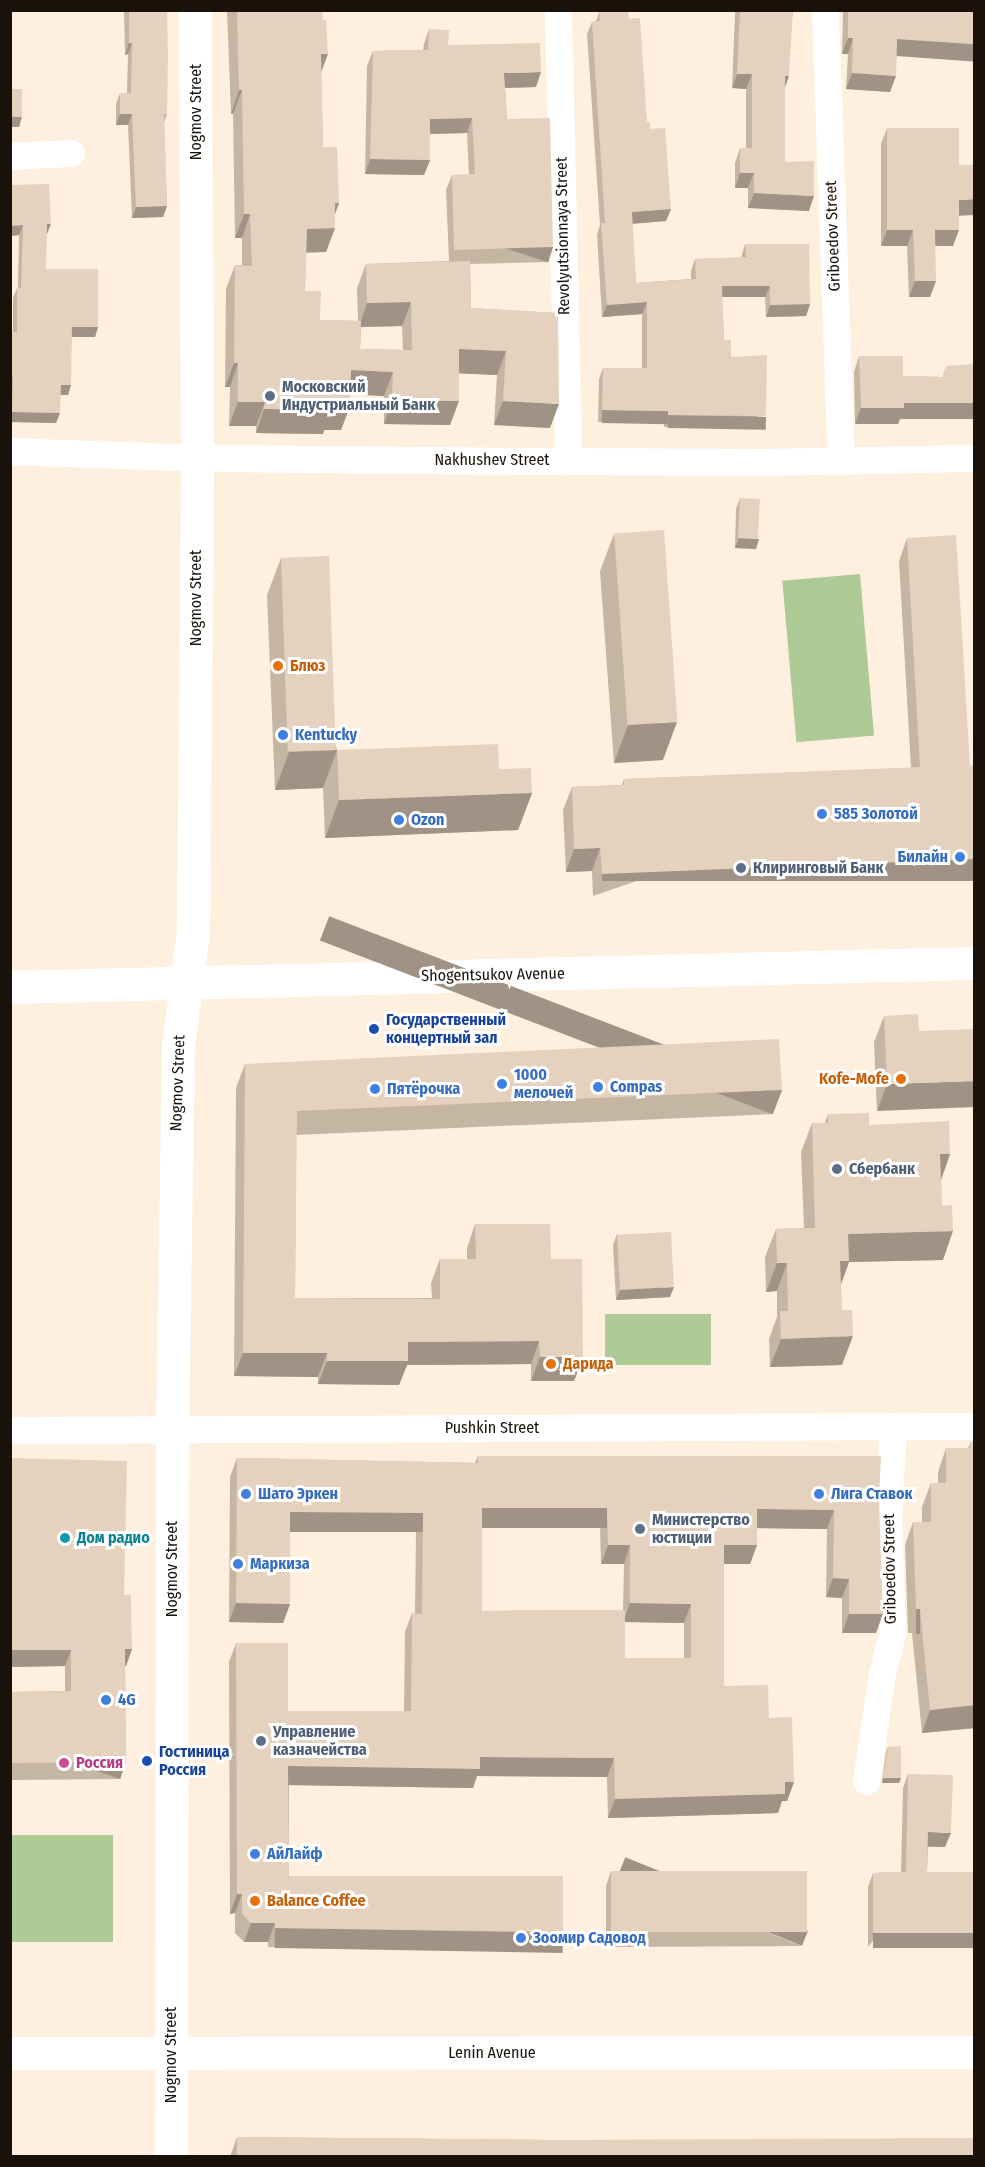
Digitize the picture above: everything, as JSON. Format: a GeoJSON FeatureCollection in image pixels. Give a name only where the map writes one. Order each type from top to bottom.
{"type":"FeatureCollection","features":[{"type":"Feature","properties":{"kind":"street","name":"Nogmov Street"},"geometry":{"type":"LineString","coordinates":[[171,2157],[172,1429],[178,1045],[193,932],[197,458],[195,10]]}},
{"type":"Feature","properties":{"kind":"street","name":"Revolyutsionnaya Street"},"geometry":{"type":"LineString","coordinates":[[558,10],[568,461]]}},
{"type":"Feature","properties":{"kind":"street","name":"Griboedov Street"},"geometry":{"type":"LineString","coordinates":[[825,10],[841,461]]}},
{"type":"Feature","properties":{"kind":"street"},"geometry":{"type":"LineString","coordinates":[[10,156],[71,153]]}},
{"type":"Feature","properties":{"kind":"street","name":"Nakhushev Street"},"geometry":{"type":"LineString","coordinates":[[10,451],[197,458],[568,461],[841,461],[975,458]]}},
{"type":"Feature","properties":{"kind":"street","name":"Shogentsukov Avenue"},"geometry":{"type":"LineString","coordinates":[[10,987],[975,963]]}},
{"type":"Feature","properties":{"kind":"street","name":"Griboedov Street"},"geometry":{"type":"LineString","coordinates":[[866,1781],[882,1674],[892,1634],[888,1516],[893,1426]]}},
{"type":"Feature","properties":{"kind":"street","name":"Pushkin Street"},"geometry":{"type":"LineString","coordinates":[[10,1430],[975,1426]]}},
{"type":"Feature","properties":{"kind":"street","name":"Lenin Avenue"},"geometry":{"type":"LineString","coordinates":[[10,2054],[975,2052]]}},
{"type":"Feature","properties":{"kind":"green space"},"geometry":{"type":"Polygon","coordinates":[[[860,574],[874,735],[796,742],[782,581],[860,574]]]}},
{"type":"Feature","properties":{"kind":"green space"},"geometry":{"type":"Polygon","coordinates":[[[605,1314],[711,1314],[711,1365],[605,1365],[605,1314]]]}},
{"type":"Feature","properties":{"kind":"green space"},"geometry":{"type":"Polygon","coordinates":[[[11,1835],[113,1835],[113,1942],[11,1942],[11,1835]]]}},
{"type":"Feature","properties":{"kind":"building"},"geometry":{"type":"Polygon","coordinates":[[[129,10],[167,10],[167,114],[164,114],[167,206],[136,207],[132,114],[120,114],[120,93],[131,93],[132,43],[129,43],[129,10]]]}},
{"type":"Feature","properties":{"kind":"building"},"geometry":{"type":"Polygon","coordinates":[[[237,10],[322,10],[323,20],[326,20],[328,54],[321,54],[323,147],[337,147],[339,203],[335,203],[335,228],[307,229],[305,291],[321,291],[320,320],[361,321],[360,349],[412,350],[411,302],[367,303],[366,264],[470,261],[471,308],[558,313],[559,404],[503,401],[506,351],[459,349],[459,401],[392,400],[393,372],[351,370],[350,406],[332,406],[332,410],[264,409],[265,402],[238,402],[238,363],[234,363],[235,265],[252,266],[250,214],[244,214],[242,90],[239,90],[237,10]]]}},
{"type":"Feature","properties":{"kind":"building"},"geometry":{"type":"Polygon","coordinates":[[[628,10],[629,19],[640,18],[647,122],[650,122],[650,129],[665,128],[671,209],[632,212],[636,283],[696,279],[695,259],[746,257],[745,244],[809,244],[810,304],[770,305],[770,286],[722,286],[724,340],[731,340],[731,357],[767,355],[766,416],[668,415],[668,411],[602,410],[603,368],[647,368],[647,302],[607,305],[601,223],[605,223],[592,22],[600,21],[599,12],[628,10]]]}},
{"type":"Feature","properties":{"kind":"building"},"geometry":{"type":"Polygon","coordinates":[[[740,10],[793,10],[789,76],[785,76],[785,162],[814,161],[814,196],[754,193],[754,173],[740,173],[740,148],[752,148],[752,74],[737,74],[740,10]]]}},
{"type":"Feature","properties":{"kind":"building"},"geometry":{"type":"Polygon","coordinates":[[[848,10],[975,10],[975,44],[897,39],[896,76],[852,73],[853,38],[848,38],[848,10]]]}},
{"type":"Feature","properties":{"kind":"building"},"geometry":{"type":"Polygon","coordinates":[[[429,29],[449,30],[448,45],[540,43],[541,72],[504,73],[507,119],[550,118],[553,247],[454,250],[452,175],[475,174],[472,118],[430,119],[430,160],[370,159],[373,51],[428,50],[429,29]]]}},
{"type":"Feature","properties":{"kind":"building"},"geometry":{"type":"Polygon","coordinates":[[[10,89],[22,89],[22,117],[10,117],[10,89]]]}},
{"type":"Feature","properties":{"kind":"building"},"geometry":{"type":"Polygon","coordinates":[[[887,128],[959,128],[959,165],[975,165],[975,199],[959,200],[959,230],[935,230],[936,281],[915,281],[913,230],[887,230],[887,128]]]}},
{"type":"Feature","properties":{"kind":"building"},"geometry":{"type":"Polygon","coordinates":[[[49,184],[51,224],[47,224],[46,269],[98,269],[98,327],[72,327],[71,385],[61,385],[60,413],[12,412],[13,375],[10,375],[10,332],[17,332],[17,288],[21,288],[23,225],[10,226],[10,185],[49,184]]]}},
{"type":"Feature","properties":{"kind":"building"},"geometry":{"type":"Polygon","coordinates":[[[859,356],[903,356],[903,376],[942,377],[946,366],[975,364],[975,403],[904,403],[904,408],[861,408],[859,356]]]}},
{"type":"Feature","properties":{"kind":"building"},"geometry":{"type":"Polygon","coordinates":[[[740,498],[760,499],[758,539],[738,538],[740,498]]]}},
{"type":"Feature","properties":{"kind":"building"},"geometry":{"type":"Polygon","coordinates":[[[664,530],[677,722],[628,725],[614,533],[664,530]]]}},
{"type":"Feature","properties":{"kind":"building"},"geometry":{"type":"Polygon","coordinates":[[[956,535],[970,766],[975,765],[975,859],[602,874],[600,848],[574,849],[572,787],[624,785],[624,779],[920,767],[907,538],[956,535]]]}},
{"type":"Feature","properties":{"kind":"building"},"geometry":{"type":"Polygon","coordinates":[[[329,556],[336,750],[288,752],[281,558],[329,556]]]}},
{"type":"Feature","properties":{"kind":"building"},"geometry":{"type":"Polygon","coordinates":[[[10,595],[12,697],[10,697],[10,595]]]}},
{"type":"Feature","properties":{"kind":"building"},"geometry":{"type":"Polygon","coordinates":[[[498,744],[499,769],[531,768],[532,793],[339,800],[337,750],[498,744]]]}},
{"type":"Feature","properties":{"kind":"building"},"geometry":{"type":"Polygon","coordinates":[[[918,1014],[919,1031],[975,1029],[975,1081],[887,1084],[884,1016],[918,1014]]]}},
{"type":"Feature","properties":{"kind":"building"},"geometry":{"type":"Polygon","coordinates":[[[779,1039],[782,1090],[297,1111],[295,1298],[440,1299],[440,1259],[476,1259],[475,1224],[550,1224],[551,1259],[582,1259],[583,1357],[540,1357],[539,1341],[408,1342],[408,1361],[327,1361],[327,1353],[243,1353],[245,1064],[779,1039]]]}},
{"type":"Feature","properties":{"kind":"building"},"geometry":{"type":"Polygon","coordinates":[[[869,1113],[869,1125],[949,1121],[950,1154],[940,1154],[942,1206],[952,1205],[953,1231],[848,1234],[849,1261],[840,1261],[842,1310],[852,1310],[853,1336],[781,1339],[780,1311],[788,1311],[787,1263],[777,1263],[776,1229],[815,1228],[812,1123],[828,1123],[828,1114],[869,1113]]]}},
{"type":"Feature","properties":{"kind":"building"},"geometry":{"type":"Polygon","coordinates":[[[671,1232],[674,1287],[620,1290],[617,1235],[671,1232]]]}},
{"type":"Feature","properties":{"kind":"building"},"geometry":{"type":"Polygon","coordinates":[[[971,1442],[975,1442],[975,1705],[930,1710],[920,1609],[916,1609],[913,1522],[931,1522],[931,1483],[946,1483],[946,1448],[970,1448],[971,1442]]]}},
{"type":"Feature","properties":{"kind":"building"},"geometry":{"type":"Polygon","coordinates":[[[478,1456],[881,1456],[879,1498],[883,1614],[849,1614],[849,1579],[833,1578],[834,1510],[757,1509],[757,1545],[724,1545],[724,1686],[768,1685],[769,1718],[792,1717],[794,1782],[785,1782],[785,1794],[615,1799],[614,1758],[480,1757],[480,1769],[288,1766],[289,1876],[563,1876],[563,1932],[275,1928],[275,1923],[251,1923],[242,1914],[242,1894],[237,1894],[236,1643],[288,1643],[288,1711],[411,1711],[412,1613],[422,1614],[423,1513],[290,1512],[290,1604],[236,1603],[237,1458],[478,1463],[478,1456]],[[482,1508],[482,1611],[625,1610],[625,1658],[691,1658],[691,1604],[630,1603],[630,1545],[608,1545],[607,1508],[482,1508]]]}},
{"type":"Feature","properties":{"kind":"building"},"geometry":{"type":"Polygon","coordinates":[[[10,1458],[127,1461],[124,1595],[131,1595],[132,1649],[125,1649],[126,1762],[10,1763],[10,1692],[71,1691],[71,1650],[10,1650],[10,1458]]]}},
{"type":"Feature","properties":{"kind":"building"},"geometry":{"type":"Polygon","coordinates":[[[901,1746],[901,1778],[883,1778],[888,1747],[901,1746]]]}},
{"type":"Feature","properties":{"kind":"building"},"geometry":{"type":"Polygon","coordinates":[[[908,1774],[953,1775],[951,1833],[928,1832],[927,1872],[975,1872],[975,1933],[873,1933],[873,1873],[906,1872],[908,1774]]]}},
{"type":"Feature","properties":{"kind":"building"},"geometry":{"type":"Polygon","coordinates":[[[611,1871],[807,1871],[807,1932],[611,1932],[611,1871]]]}},
{"type":"Feature","properties":{"kind":"building"},"geometry":{"type":"Polygon","coordinates":[[[237,2137],[550,2140],[975,2138],[975,2157],[237,2157],[237,2137]]]}},
{"type":"Feature","properties":{"kind":"place","name":"Московский Индустриальный Банк"},"geometry":{"type":"Point","coordinates":[270,396]}},
{"type":"Feature","properties":{"kind":"place","name":"Блюз"},"geometry":{"type":"Point","coordinates":[278,666]}},
{"type":"Feature","properties":{"kind":"place","name":"Kentucky"},"geometry":{"type":"Point","coordinates":[283,735]}},
{"type":"Feature","properties":{"kind":"place","name":"585 Золотой"},"geometry":{"type":"Point","coordinates":[822,814]}},
{"type":"Feature","properties":{"kind":"place","name":"Ozon"},"geometry":{"type":"Point","coordinates":[399,820]}},
{"type":"Feature","properties":{"kind":"place","name":"Билайн"},"geometry":{"type":"Point","coordinates":[960,857]}},
{"type":"Feature","properties":{"kind":"place","name":"Клиринговый Банк"},"geometry":{"type":"Point","coordinates":[741,868]}},
{"type":"Feature","properties":{"kind":"place","name":"Государственный концертный зал"},"geometry":{"type":"Point","coordinates":[374,1029]}},
{"type":"Feature","properties":{"kind":"place","name":"Kofe-Mofe"},"geometry":{"type":"Point","coordinates":[901,1079]}},
{"type":"Feature","properties":{"kind":"place","name":"1000 мелочей"},"geometry":{"type":"Point","coordinates":[502,1084]}},
{"type":"Feature","properties":{"kind":"place","name":"Compas"},"geometry":{"type":"Point","coordinates":[598,1087]}},
{"type":"Feature","properties":{"kind":"place","name":"Пятёрочка"},"geometry":{"type":"Point","coordinates":[375,1089]}},
{"type":"Feature","properties":{"kind":"place","name":"Сбербанк"},"geometry":{"type":"Point","coordinates":[837,1169]}},
{"type":"Feature","properties":{"kind":"place","name":"Дарида"},"geometry":{"type":"Point","coordinates":[551,1364]}},
{"type":"Feature","properties":{"kind":"place","name":"Шато Эркен"},"geometry":{"type":"Point","coordinates":[246,1494]}},
{"type":"Feature","properties":{"kind":"place","name":"Лига Ставок"},"geometry":{"type":"Point","coordinates":[819,1494]}},
{"type":"Feature","properties":{"kind":"place","name":"Министерство юстиции"},"geometry":{"type":"Point","coordinates":[640,1529]}},
{"type":"Feature","properties":{"kind":"place","name":"Дом радио"},"geometry":{"type":"Point","coordinates":[65,1538]}},
{"type":"Feature","properties":{"kind":"place","name":"Маркиза"},"geometry":{"type":"Point","coordinates":[238,1564]}},
{"type":"Feature","properties":{"kind":"place","name":"4G"},"geometry":{"type":"Point","coordinates":[106,1700]}},
{"type":"Feature","properties":{"kind":"place","name":"Управление казначейства"},"geometry":{"type":"Point","coordinates":[261,1741]}},
{"type":"Feature","properties":{"kind":"place","name":"Гостиница Россия"},"geometry":{"type":"Point","coordinates":[147,1761]}},
{"type":"Feature","properties":{"kind":"place","name":"Россия"},"geometry":{"type":"Point","coordinates":[64,1763]}},
{"type":"Feature","properties":{"kind":"place","name":"АйЛайф"},"geometry":{"type":"Point","coordinates":[255,1854]}},
{"type":"Feature","properties":{"kind":"place","name":"Balance Coffee"},"geometry":{"type":"Point","coordinates":[255,1901]}},
{"type":"Feature","properties":{"kind":"place","name":"Зоомир Садовод"},"geometry":{"type":"Point","coordinates":[521,1938]}}]}
